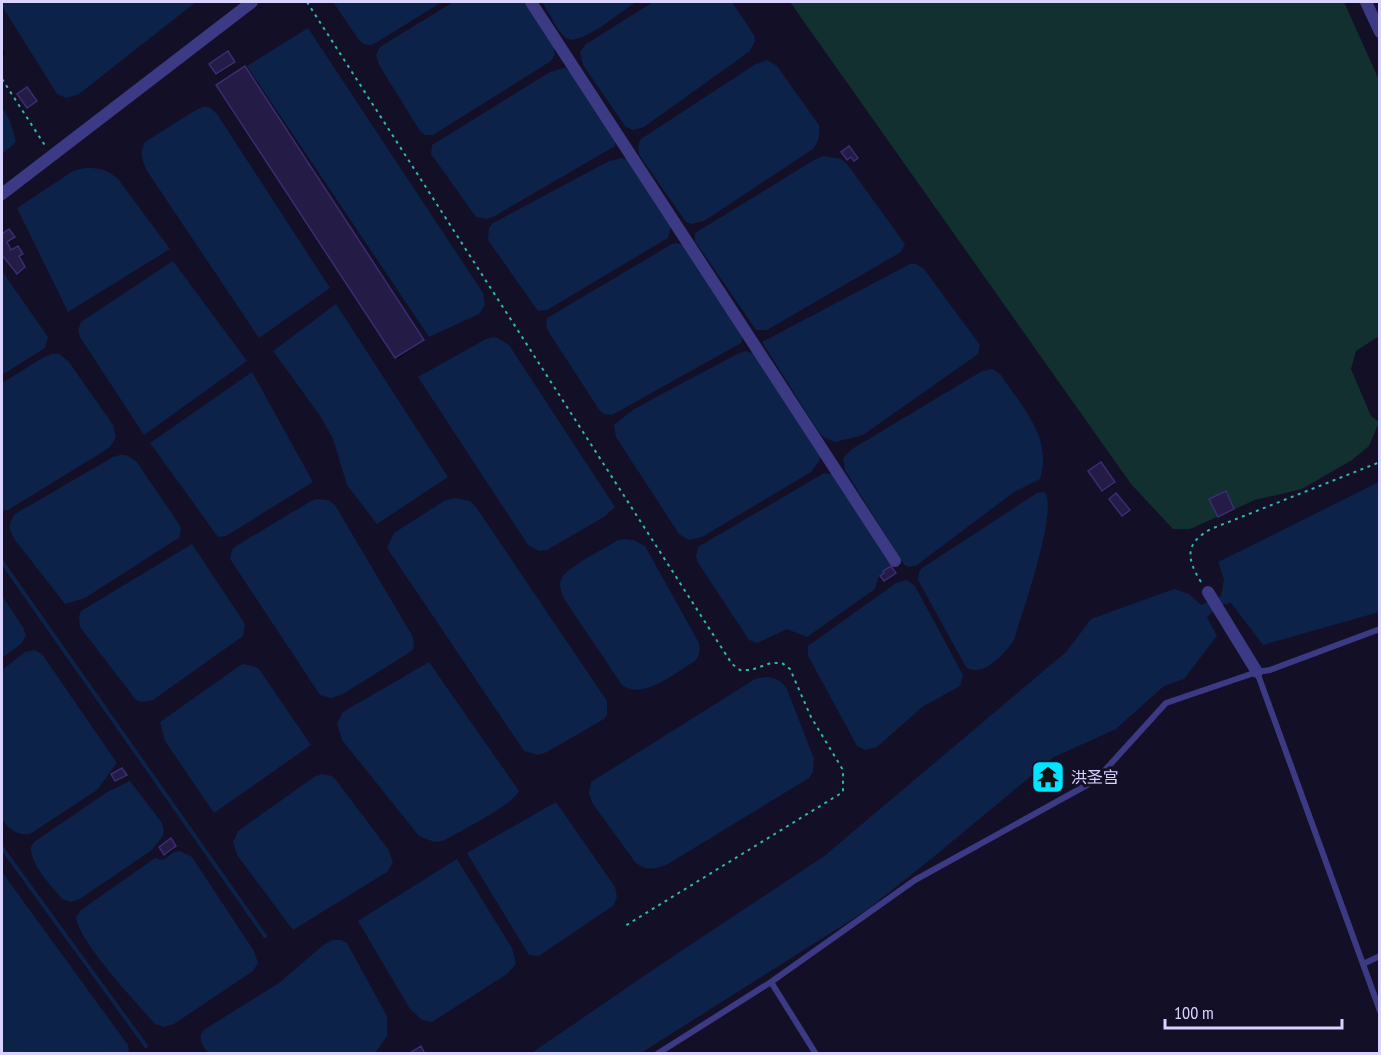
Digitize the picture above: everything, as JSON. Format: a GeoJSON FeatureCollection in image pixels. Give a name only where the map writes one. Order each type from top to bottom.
{"type":"FeatureCollection","features":[{"type":"Feature","properties":{"kind":"street"},"geometry":{"type":"LineString","coordinates":[[2,194],[252,2]]}},
{"type":"Feature","properties":{"kind":"street"},"geometry":{"type":"LineString","coordinates":[[531,2],[895,561]]}},
{"type":"Feature","properties":{"kind":"street"},"geometry":{"type":"LineString","coordinates":[[1366,2],[1380,32]]}},
{"type":"Feature","properties":{"kind":"street"},"geometry":{"type":"LineString","coordinates":[[1208,592],[1257,672]]}},
{"type":"Feature","properties":{"kind":"lane"},"geometry":{"type":"LineString","coordinates":[[657,1053],[771,982],[915,880],[1096,780],[1166,703],[1257,672],[1270,670],[1380,629]]}},
{"type":"Feature","properties":{"kind":"lane"},"geometry":{"type":"LineString","coordinates":[[1257,672],[1380,1011]]}},
{"type":"Feature","properties":{"kind":"lane"},"geometry":{"type":"LineString","coordinates":[[1363,964],[1380,957]]}},
{"type":"Feature","properties":{"kind":"lane"},"geometry":{"type":"LineString","coordinates":[[771,982],[816,1053]]}},
{"type":"Feature","properties":{"kind":"path"},"geometry":{"type":"LineString","coordinates":[[307,2],[732,664],[741,670],[751,670],[771,663],[782,663],[790,669],[811,717],[843,770],[843,792],[625,926]]}},
{"type":"Feature","properties":{"kind":"path"},"geometry":{"type":"LineString","coordinates":[[2,79],[52,155]]}},
{"type":"Feature","properties":{"kind":"path"},"geometry":{"type":"LineString","coordinates":[[1208,592],[1191,561],[1191,548],[1198,536],[1379,463],[1380,452]]}},
{"type":"Feature","properties":{"kind":"green space"},"geometry":{"type":"Polygon","coordinates":[[[790,2],[1344,2],[1379,80],[1379,336],[1356,351],[1351,369],[1371,416],[1379,422],[1369,446],[1352,460],[1302,489],[1255,500],[1190,529],[1173,529],[1131,484],[790,2]]]}},
{"type":"Feature","properties":{"kind":"water"},"geometry":{"type":"Polygon","coordinates":[[[2,2],[196,2],[79,94],[66,98],[57,94],[2,6],[2,2]]]}},
{"type":"Feature","properties":{"kind":"water"},"geometry":{"type":"Polygon","coordinates":[[[333,2],[442,2],[374,44],[368,45],[359,40],[333,2]]]}},
{"type":"Feature","properties":{"kind":"water"},"geometry":{"type":"Polygon","coordinates":[[[453,2],[525,2],[554,47],[555,55],[551,61],[433,135],[425,135],[420,131],[379,65],[376,55],[380,47],[453,2]]]}},
{"type":"Feature","properties":{"kind":"water"},"geometry":{"type":"Polygon","coordinates":[[[542,2],[636,2],[612,20],[581,38],[572,40],[566,38],[559,30],[542,2]]]}},
{"type":"Feature","properties":{"kind":"water"},"geometry":{"type":"Polygon","coordinates":[[[653,2],[732,2],[754,35],[755,41],[750,51],[644,127],[633,130],[625,126],[583,65],[580,52],[586,44],[653,2]]]}},
{"type":"Feature","properties":{"kind":"water"},"geometry":{"type":"Polygon","coordinates":[[[308,28],[483,293],[485,305],[479,314],[429,337],[247,66],[308,28]]]}},
{"type":"Feature","properties":{"kind":"water"},"geometry":{"type":"Polygon","coordinates":[[[767,60],[777,66],[819,125],[817,143],[813,149],[704,221],[691,224],[686,222],[640,156],[638,147],[641,139],[754,65],[767,60]]]}},
{"type":"Feature","properties":{"kind":"water"},"geometry":{"type":"Polygon","coordinates":[[[564,68],[570,70],[615,139],[615,146],[493,217],[487,219],[476,217],[431,154],[432,145],[550,72],[564,68]]]}},
{"type":"Feature","properties":{"kind":"water"},"geometry":{"type":"Polygon","coordinates":[[[2,107],[10,121],[16,142],[2,154],[2,107]]]}},
{"type":"Feature","properties":{"kind":"water"},"geometry":{"type":"Polygon","coordinates":[[[203,107],[209,107],[217,114],[330,288],[259,338],[147,171],[143,160],[142,150],[145,142],[203,107]]]}},
{"type":"Feature","properties":{"kind":"water"},"geometry":{"type":"Polygon","coordinates":[[[824,156],[841,159],[847,164],[905,244],[901,252],[767,330],[756,330],[695,241],[695,233],[824,156]]]}},
{"type":"Feature","properties":{"kind":"water"},"geometry":{"type":"Polygon","coordinates":[[[622,158],[628,160],[671,227],[668,238],[547,310],[538,311],[488,240],[489,228],[493,223],[609,161],[622,158]]]}},
{"type":"Feature","properties":{"kind":"water"},"geometry":{"type":"Polygon","coordinates":[[[85,168],[103,170],[118,179],[170,249],[68,312],[17,208],[73,171],[85,168]]]}},
{"type":"Feature","properties":{"kind":"water"},"geometry":{"type":"Polygon","coordinates":[[[676,243],[684,245],[743,335],[741,343],[612,415],[604,414],[548,331],[547,318],[676,243]]]}},
{"type":"Feature","properties":{"kind":"water"},"geometry":{"type":"Polygon","coordinates":[[[173,261],[247,361],[144,435],[80,337],[78,330],[81,322],[173,261]]]}},
{"type":"Feature","properties":{"kind":"water"},"geometry":{"type":"Polygon","coordinates":[[[910,264],[916,264],[924,269],[980,345],[978,354],[863,435],[835,442],[825,438],[818,431],[762,342],[910,264]]]}},
{"type":"Feature","properties":{"kind":"water"},"geometry":{"type":"Polygon","coordinates":[[[2,271],[48,337],[45,348],[2,375],[2,271]]]}},
{"type":"Feature","properties":{"kind":"water"},"geometry":{"type":"Polygon","coordinates":[[[336,304],[448,477],[377,524],[347,485],[333,439],[321,417],[273,351],[336,304]]]}},
{"type":"Feature","properties":{"kind":"water"},"geometry":{"type":"Polygon","coordinates":[[[493,337],[509,345],[615,507],[604,517],[547,550],[539,551],[528,545],[418,377],[493,337]]]}},
{"type":"Feature","properties":{"kind":"water"},"geometry":{"type":"Polygon","coordinates":[[[745,351],[756,354],[820,453],[820,460],[811,472],[702,537],[689,540],[679,534],[616,437],[614,425],[634,409],[745,351]]]}},
{"type":"Feature","properties":{"kind":"water"},"geometry":{"type":"Polygon","coordinates":[[[52,354],[59,354],[69,362],[113,425],[116,438],[109,448],[8,510],[2,510],[2,383],[52,354]]]}},
{"type":"Feature","properties":{"kind":"water"},"geometry":{"type":"Polygon","coordinates":[[[993,369],[1001,375],[1018,399],[1039,437],[1043,464],[1040,479],[1014,492],[917,565],[909,567],[904,565],[845,470],[843,458],[852,449],[982,371],[993,369]]]}},
{"type":"Feature","properties":{"kind":"water"},"geometry":{"type":"Polygon","coordinates":[[[252,372],[313,482],[226,536],[218,537],[150,443],[252,372]]]}},
{"type":"Feature","properties":{"kind":"water"},"geometry":{"type":"Polygon","coordinates":[[[120,455],[126,455],[136,461],[181,527],[180,537],[85,598],[65,604],[15,540],[10,530],[11,521],[15,514],[120,455]]]}},
{"type":"Feature","properties":{"kind":"water"},"geometry":{"type":"Polygon","coordinates":[[[824,473],[832,474],[891,563],[891,569],[879,576],[875,589],[807,637],[787,629],[757,643],[749,640],[699,564],[696,557],[698,547],[824,473]]]}},
{"type":"Feature","properties":{"kind":"water"},"geometry":{"type":"Polygon","coordinates":[[[1379,482],[1379,612],[1263,645],[1231,603],[1220,605],[1207,617],[1217,636],[1184,679],[1164,686],[1116,729],[1054,757],[867,910],[641,1053],[530,1054],[823,857],[1066,652],[1091,619],[1174,589],[1189,594],[1201,605],[1221,596],[1224,579],[1218,562],[1379,482]]]}},
{"type":"Feature","properties":{"kind":"water"},"geometry":{"type":"Polygon","coordinates":[[[1037,493],[1046,494],[1048,506],[1046,523],[1014,640],[993,663],[979,670],[973,670],[966,667],[918,580],[919,572],[1037,493]]]}},
{"type":"Feature","properties":{"kind":"water"},"geometry":{"type":"Polygon","coordinates":[[[454,498],[470,501],[476,507],[607,701],[607,715],[604,719],[547,752],[538,755],[524,751],[387,548],[394,533],[444,501],[454,498]]]}},
{"type":"Feature","properties":{"kind":"water"},"geometry":{"type":"Polygon","coordinates":[[[317,499],[328,500],[335,505],[413,637],[414,648],[343,694],[331,698],[320,695],[230,559],[232,550],[236,546],[317,499]]]}},
{"type":"Feature","properties":{"kind":"water"},"geometry":{"type":"Polygon","coordinates":[[[618,540],[634,540],[645,546],[699,643],[699,655],[695,661],[669,678],[640,690],[622,685],[566,602],[560,586],[564,575],[577,564],[618,540]]]}},
{"type":"Feature","properties":{"kind":"water"},"geometry":{"type":"Polygon","coordinates":[[[192,544],[245,624],[243,636],[153,700],[141,702],[136,700],[80,627],[79,616],[81,611],[192,544]]]}},
{"type":"Feature","properties":{"kind":"water"},"geometry":{"type":"Polygon","coordinates":[[[907,580],[915,586],[963,675],[960,686],[922,707],[877,747],[865,750],[857,746],[808,656],[808,646],[896,583],[907,580]]]}},
{"type":"Feature","properties":{"kind":"water"},"geometry":{"type":"Polygon","coordinates":[[[2,596],[26,635],[21,644],[2,658],[2,596]]]}},
{"type":"Feature","properties":{"kind":"water"},"geometry":{"type":"Polygon","coordinates":[[[34,650],[42,654],[117,763],[97,790],[30,834],[21,834],[14,831],[2,819],[2,670],[25,652],[34,650]]]}},
{"type":"Feature","properties":{"kind":"water"},"geometry":{"type":"Polygon","coordinates":[[[429,662],[519,791],[507,804],[485,818],[443,841],[434,842],[419,836],[342,740],[337,724],[343,712],[429,662]]]}},
{"type":"Feature","properties":{"kind":"water"},"geometry":{"type":"Polygon","coordinates":[[[242,664],[259,669],[311,745],[214,813],[165,741],[160,722],[242,664]]]}},
{"type":"Feature","properties":{"kind":"water"},"geometry":{"type":"Polygon","coordinates":[[[766,677],[778,680],[787,689],[814,759],[813,772],[809,778],[668,864],[651,869],[639,865],[593,804],[589,793],[591,782],[755,679],[766,677]]]}},
{"type":"Feature","properties":{"kind":"water"},"geometry":{"type":"Polygon","coordinates":[[[322,774],[332,776],[336,780],[388,849],[393,862],[387,872],[293,930],[237,855],[233,842],[238,831],[314,777],[322,774]]]}},
{"type":"Feature","properties":{"kind":"water"},"geometry":{"type":"Polygon","coordinates":[[[130,781],[162,823],[163,836],[152,850],[78,900],[71,902],[62,899],[37,868],[31,847],[34,842],[107,792],[130,781]]]}},
{"type":"Feature","properties":{"kind":"water"},"geometry":{"type":"Polygon","coordinates":[[[556,802],[615,887],[617,897],[614,905],[539,956],[529,955],[467,853],[556,802]]]}},
{"type":"Feature","properties":{"kind":"water"},"geometry":{"type":"Polygon","coordinates":[[[180,851],[192,857],[254,951],[258,963],[253,971],[174,1024],[164,1027],[155,1024],[109,972],[79,928],[76,917],[81,910],[155,858],[163,860],[174,852],[180,851]]]}},
{"type":"Feature","properties":{"kind":"water"},"geometry":{"type":"Polygon","coordinates":[[[457,859],[512,948],[516,964],[507,974],[432,1022],[422,1020],[410,1009],[358,921],[457,859]]]}},
{"type":"Feature","properties":{"kind":"water"},"geometry":{"type":"Polygon","coordinates":[[[2,872],[128,1045],[129,1053],[2,1053],[2,872]]]}},
{"type":"Feature","properties":{"kind":"water"},"geometry":{"type":"Polygon","coordinates":[[[332,940],[347,943],[387,1016],[387,1036],[375,1053],[208,1053],[201,1038],[205,1029],[279,983],[332,940]]]}},
{"type":"Feature","properties":{"kind":"building"},"geometry":{"type":"Polygon","coordinates":[[[228,51],[235,62],[216,74],[209,64],[228,51]]]}},
{"type":"Feature","properties":{"kind":"building"},"geometry":{"type":"Polygon","coordinates":[[[245,66],[424,340],[395,358],[216,85],[245,66]]]}},
{"type":"Feature","properties":{"kind":"building"},"geometry":{"type":"Polygon","coordinates":[[[27,87],[37,101],[27,108],[17,94],[27,87]]]}},
{"type":"Feature","properties":{"kind":"building"},"geometry":{"type":"Polygon","coordinates":[[[849,146],[858,158],[854,161],[851,157],[847,160],[841,152],[849,146]]]}},
{"type":"Feature","properties":{"kind":"building"},"geometry":{"type":"Polygon","coordinates":[[[9,229],[15,237],[7,242],[11,250],[18,246],[23,254],[19,256],[25,267],[17,274],[2,255],[2,234],[9,229]]]}},
{"type":"Feature","properties":{"kind":"building"},"geometry":{"type":"Polygon","coordinates":[[[1101,462],[1115,482],[1102,491],[1088,471],[1101,462]]]}},
{"type":"Feature","properties":{"kind":"building"},"geometry":{"type":"Polygon","coordinates":[[[1226,491],[1234,509],[1218,517],[1209,499],[1226,491]]]}},
{"type":"Feature","properties":{"kind":"building"},"geometry":{"type":"Polygon","coordinates":[[[1116,493],[1130,510],[1122,516],[1109,499],[1116,493]]]}},
{"type":"Feature","properties":{"kind":"building"},"geometry":{"type":"Polygon","coordinates":[[[891,566],[896,573],[884,581],[880,576],[891,566]]]}},
{"type":"Feature","properties":{"kind":"building"},"geometry":{"type":"Polygon","coordinates":[[[122,768],[127,775],[115,781],[111,774],[122,768]]]}},
{"type":"Feature","properties":{"kind":"building"},"geometry":{"type":"Polygon","coordinates":[[[171,838],[176,846],[164,855],[159,847],[171,838]]]}},
{"type":"Feature","properties":{"kind":"building"},"geometry":{"type":"Polygon","coordinates":[[[421,1046],[425,1054],[408,1054],[421,1046]]]}},
{"type":"Feature","properties":{"kind":"waterway"},"geometry":{"type":"LineString","coordinates":[[2,562],[265,936]]}},
{"type":"Feature","properties":{"kind":"waterway"},"geometry":{"type":"LineString","coordinates":[[2,848],[146,1046]]}},
{"type":"Feature","properties":{"kind":"place","name":"洪圣宫"},"geometry":{"type":"Point","coordinates":[1048,777]}}]}
